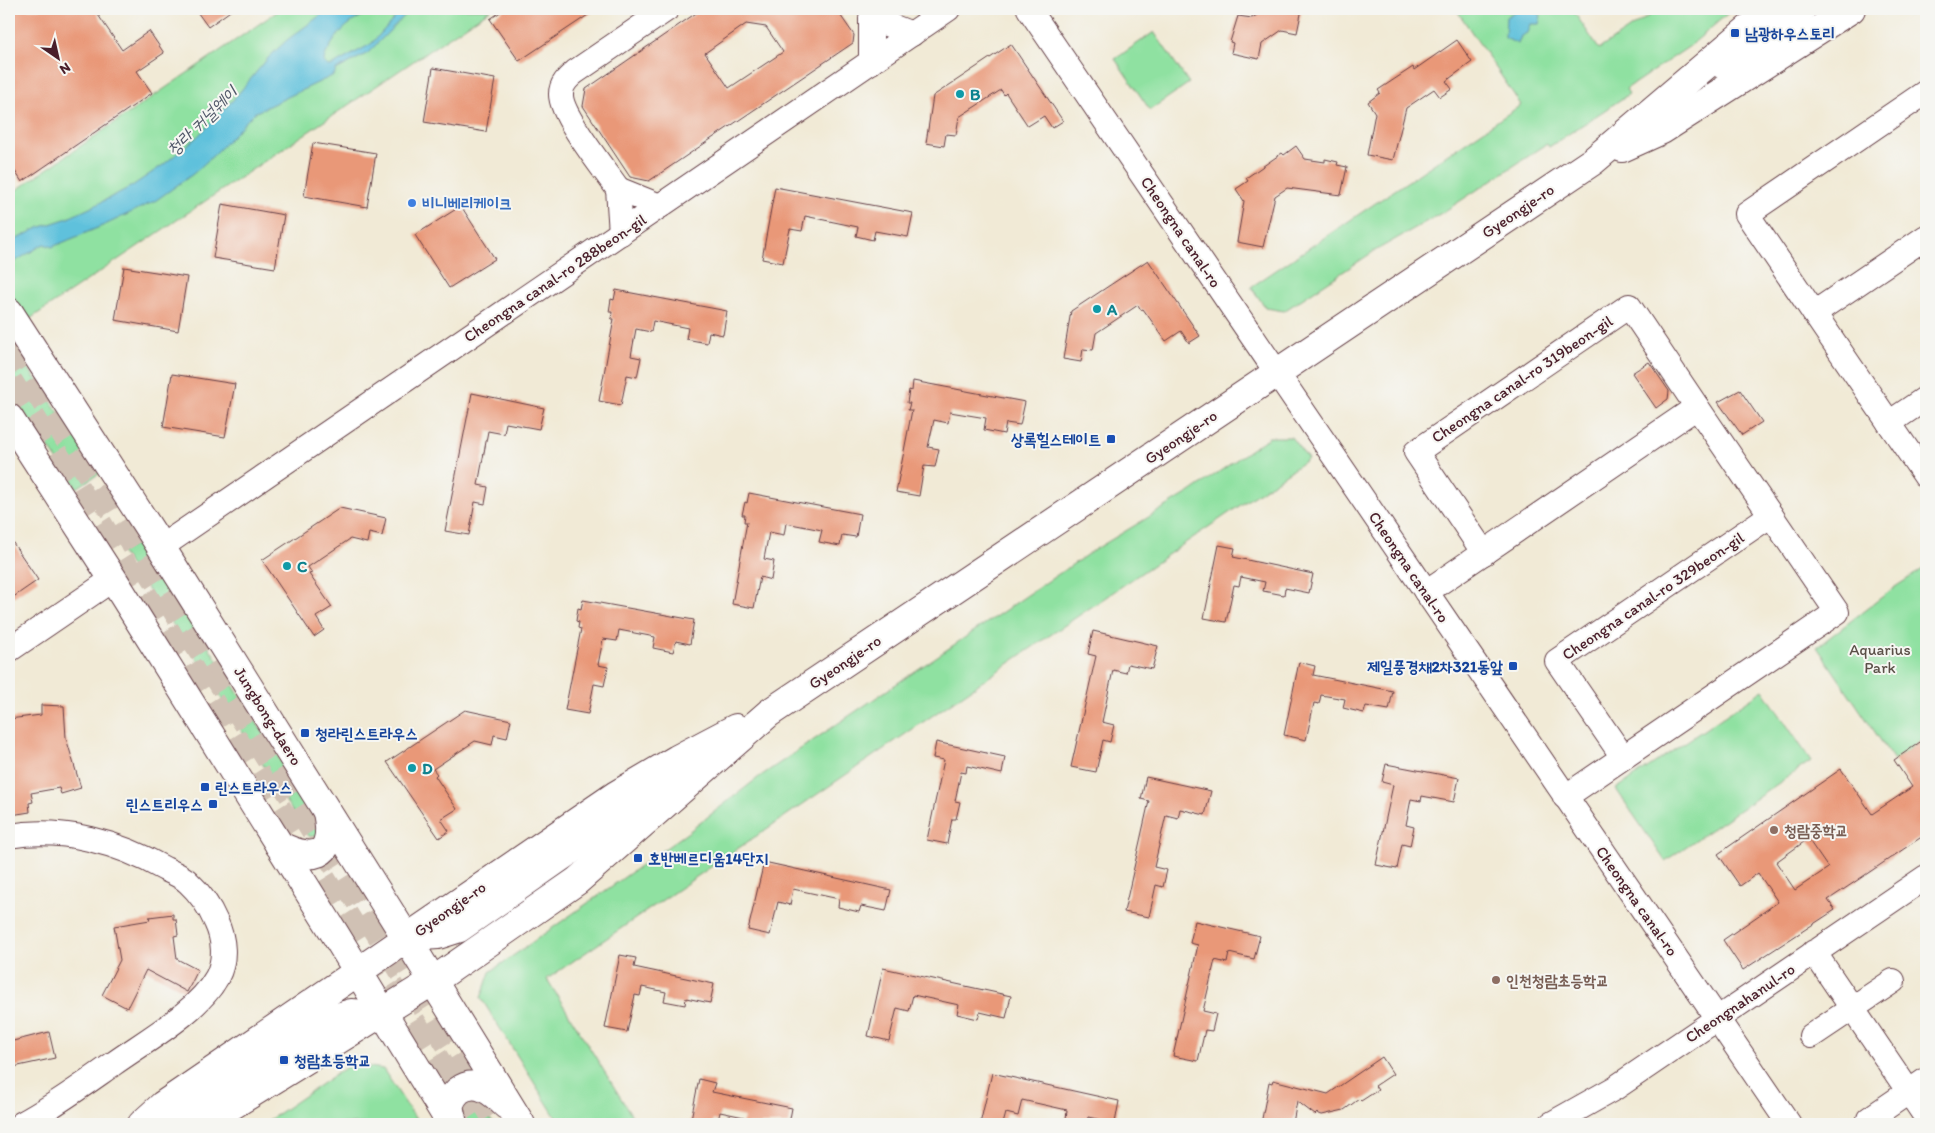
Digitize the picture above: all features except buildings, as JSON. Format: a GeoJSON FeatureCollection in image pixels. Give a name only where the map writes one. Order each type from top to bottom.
{"type":"FeatureCollection","features":[{"type":"Feature","properties":{"kind":"main road","name":"Gyeongje-ro"},"geometry":{"type":"LineString","coordinates":[[202,1124],[433,981],[577,881],[769,713],[1593,161],[1772,9]]}},
{"type":"Feature","properties":{"kind":"main road","name":"Gyeongje-ro"},"geometry":{"type":"LineString","coordinates":[[1593,161],[1662,130],[1852,9]]}},
{"type":"Feature","properties":{"kind":"main road","name":"Jungbong-daero"},"geometry":{"type":"LineString","coordinates":[[16,322],[161,547],[407,939],[518,1120]]}},
{"type":"Feature","properties":{"kind":"main road"},"geometry":{"type":"LineString","coordinates":[[9,418],[113,579],[452,1124]]}},
{"type":"Feature","properties":{"kind":"main road","name":"Gyeongje-ro"},"geometry":{"type":"LineString","coordinates":[[142,1124],[163,1105],[616,795],[677,758],[769,713]]}},
{"type":"Feature","properties":{"kind":"main road"},"geometry":{"type":"LineString","coordinates":[[279,845],[296,853],[308,854],[319,852],[327,844],[330,830],[327,812]]}},
{"type":"Feature","properties":{"kind":"main road"},"geometry":{"type":"LineString","coordinates":[[452,1124],[450,1104],[456,1092],[465,1087],[479,1085],[490,1090],[518,1120]]}},
{"type":"Feature","properties":{"kind":"street"},"geometry":{"type":"LineString","coordinates":[[621,233],[618,189],[564,110],[561,94],[562,86],[567,78],[575,72],[667,9]]}},
{"type":"Feature","properties":{"kind":"street","name":"Cheongna canal-ro 288beon-gil"},"geometry":{"type":"LineString","coordinates":[[161,547],[948,9]]}},
{"type":"Feature","properties":{"kind":"street","name":"Cheongna canal-ro"},"geometry":{"type":"LineString","coordinates":[[1029,9],[1790,1124]]}},
{"type":"Feature","properties":{"kind":"street"},"geometry":{"type":"LineString","coordinates":[[1637,124],[1804,9]]}},
{"type":"Feature","properties":{"kind":"street"},"geometry":{"type":"LineString","coordinates":[[871,62],[868,14],[912,34]]}},
{"type":"Feature","properties":{"kind":"street"},"geometry":{"type":"LineString","coordinates":[[1926,92],[1747,214],[1926,478]]}},
{"type":"Feature","properties":{"kind":"street"},"geometry":{"type":"LineString","coordinates":[[618,189],[660,206]]}},
{"type":"Feature","properties":{"kind":"street"},"geometry":{"type":"LineString","coordinates":[[1814,312],[1926,237]]}},
{"type":"Feature","properties":{"kind":"street","name":"Cheongna canal-ro 319beon-gil"},"geometry":{"type":"LineString","coordinates":[[1484,553],[1416,452],[1628,306],[1771,515]]}},
{"type":"Feature","properties":{"kind":"street"},"geometry":{"type":"LineString","coordinates":[[1889,423],[1926,398]]}},
{"type":"Feature","properties":{"kind":"street"},"geometry":{"type":"LineString","coordinates":[[1426,592],[1697,407]]}},
{"type":"Feature","properties":{"kind":"street"},"geometry":{"type":"LineString","coordinates":[[1565,796],[1837,612],[1771,515]]}},
{"type":"Feature","properties":{"kind":"street","name":"Cheongna canal-ro 329beon-gil"},"geometry":{"type":"LineString","coordinates":[[1623,757],[1557,661],[1771,515]]}},
{"type":"Feature","properties":{"kind":"street"},"geometry":{"type":"LineString","coordinates":[[9,650],[113,579]]}},
{"type":"Feature","properties":{"kind":"street"},"geometry":{"type":"LineString","coordinates":[[9,836],[42,833],[97,840],[135,853],[157,864],[187,880],[195,888],[212,913],[223,943],[218,976],[207,993],[191,1008],[69,1094],[21,1124]]}},
{"type":"Feature","properties":{"kind":"street","name":"Cheongnahanul-ro"},"geometry":{"type":"LineString","coordinates":[[1551,1124],[1615,1088],[1926,877]]}},
{"type":"Feature","properties":{"kind":"street"},"geometry":{"type":"LineString","coordinates":[[1814,952],[1852,1008],[1918,1086],[1926,1116]]}},
{"type":"Feature","properties":{"kind":"street"},"geometry":{"type":"LineString","coordinates":[[1811,1036],[1893,981]]}},
{"type":"Feature","properties":{"kind":"street"},"geometry":{"type":"LineString","coordinates":[[178,1124],[244,1073],[327,1018],[351,1011],[382,1013]]}},
{"type":"Feature","properties":{"kind":"street"},"geometry":{"type":"LineString","coordinates":[[1869,1119],[1918,1086]]}},
{"type":"Feature","properties":{"kind":"green space"},"geometry":{"type":"Polygon","coordinates":[[[281,9],[491,9],[9,333],[9,195],[281,9]]]}},
{"type":"Feature","properties":{"kind":"green space"},"geometry":{"type":"Polygon","coordinates":[[[1456,9],[1572,9],[1599,49],[1659,9],[1733,9],[1690,46],[1626,89],[1629,94],[1549,147],[1547,144],[1445,211],[1373,252],[1284,311],[1266,308],[1251,287],[1521,105],[1456,9]]]}},
{"type":"Feature","properties":{"kind":"green space"},"geometry":{"type":"Polygon","coordinates":[[[1154,32],[1189,83],[1150,110],[1115,59],[1154,32]]]}},
{"type":"Feature","properties":{"kind":"green space"},"geometry":{"type":"Polygon","coordinates":[[[9,340],[100,473],[77,488],[9,391],[9,340]]]}},
{"type":"Feature","properties":{"kind":"green space"},"geometry":{"type":"Polygon","coordinates":[[[1269,437],[1291,437],[1308,459],[547,979],[637,1124],[560,1124],[481,998],[490,972],[687,833],[759,777],[1091,552],[1190,492],[1269,437]]]}},
{"type":"Feature","properties":{"kind":"green space"},"geometry":{"type":"Polygon","coordinates":[[[141,539],[321,825],[317,836],[311,837],[307,835],[193,653],[121,552],[141,539]]]}},
{"type":"Feature","properties":{"kind":"green space","name":"Aquarius Park"},"geometry":{"type":"Polygon","coordinates":[[[1926,567],[1926,738],[1894,760],[1817,647],[1895,587],[1926,567]]]}},
{"type":"Feature","properties":{"kind":"green space"},"geometry":{"type":"Polygon","coordinates":[[[1763,690],[1811,761],[1665,861],[1616,789],[1763,690]]]}},
{"type":"Feature","properties":{"kind":"green space"},"geometry":{"type":"Polygon","coordinates":[[[351,1064],[383,1069],[419,1124],[263,1124],[351,1064]]]}},
{"type":"Feature","properties":{"kind":"green space"},"geometry":{"type":"Polygon","coordinates":[[[477,1108],[483,1110],[494,1124],[465,1124],[464,1118],[466,1113],[477,1108]]]}},
{"type":"Feature","properties":{"kind":"water"},"geometry":{"type":"Polygon","coordinates":[[[329,9],[376,9],[344,28],[325,56],[324,62],[328,66],[371,44],[403,9],[411,9],[368,53],[336,70],[334,75],[254,113],[193,174],[155,201],[52,247],[44,244],[9,265],[9,243],[38,228],[90,208],[132,186],[163,165],[197,137],[233,100],[269,57],[287,40],[329,9]]]}},
{"type":"Feature","properties":{"kind":"water"},"geometry":{"type":"Polygon","coordinates":[[[1519,9],[1531,9],[1541,15],[1539,24],[1530,24],[1527,33],[1521,36],[1518,44],[1505,38],[1506,17],[1519,9]]]}},
{"type":"Feature","properties":{"kind":"tunnel"},"geometry":{"type":"LineString","coordinates":[[9,344],[500,1124]]}},
{"type":"Feature","properties":{"kind":"tunnel"},"geometry":{"type":"LineString","coordinates":[[9,382],[476,1124]]}},
{"type":"Feature","properties":{"kind":"place","name":"남광하우스토리"},"geometry":{"type":"Point","coordinates":[1735,33]}},
{"type":"Feature","properties":{"kind":"place","name":"B"},"geometry":{"type":"Point","coordinates":[960,94]}},
{"type":"Feature","properties":{"kind":"place","name":"비니베리케이크"},"geometry":{"type":"Point","coordinates":[412,203]}},
{"type":"Feature","properties":{"kind":"place","name":"A"},"geometry":{"type":"Point","coordinates":[1097,309]}},
{"type":"Feature","properties":{"kind":"place","name":"상록힐스테이트"},"geometry":{"type":"Point","coordinates":[1111,439]}},
{"type":"Feature","properties":{"kind":"place","name":"C"},"geometry":{"type":"Point","coordinates":[287,566]}},
{"type":"Feature","properties":{"kind":"place","name":"제일풍경채2차321동앞"},"geometry":{"type":"Point","coordinates":[1513,666]}},
{"type":"Feature","properties":{"kind":"place","name":"청라린스트라우스"},"geometry":{"type":"Point","coordinates":[305,733]}},
{"type":"Feature","properties":{"kind":"place","name":"D"},"geometry":{"type":"Point","coordinates":[412,768]}},
{"type":"Feature","properties":{"kind":"place","name":"린스트라우스"},"geometry":{"type":"Point","coordinates":[205,787]}},
{"type":"Feature","properties":{"kind":"place","name":"린스트리우스"},"geometry":{"type":"Point","coordinates":[213,804]}},
{"type":"Feature","properties":{"kind":"place","name":"청람중학교"},"geometry":{"type":"Point","coordinates":[1774,830]}},
{"type":"Feature","properties":{"kind":"place","name":"호반베르디움14단지"},"geometry":{"type":"Point","coordinates":[638,858]}},
{"type":"Feature","properties":{"kind":"place","name":"인천청람초등학교"},"geometry":{"type":"Point","coordinates":[1496,980]}},
{"type":"Feature","properties":{"kind":"place","name":"청람초등학교"},"geometry":{"type":"Point","coordinates":[284,1060]}},
{"type":"Feature","properties":{"kind":"water label","name":"청라 커널웨이"},"geometry":{"type":"Point","coordinates":[202,121]}}]}
